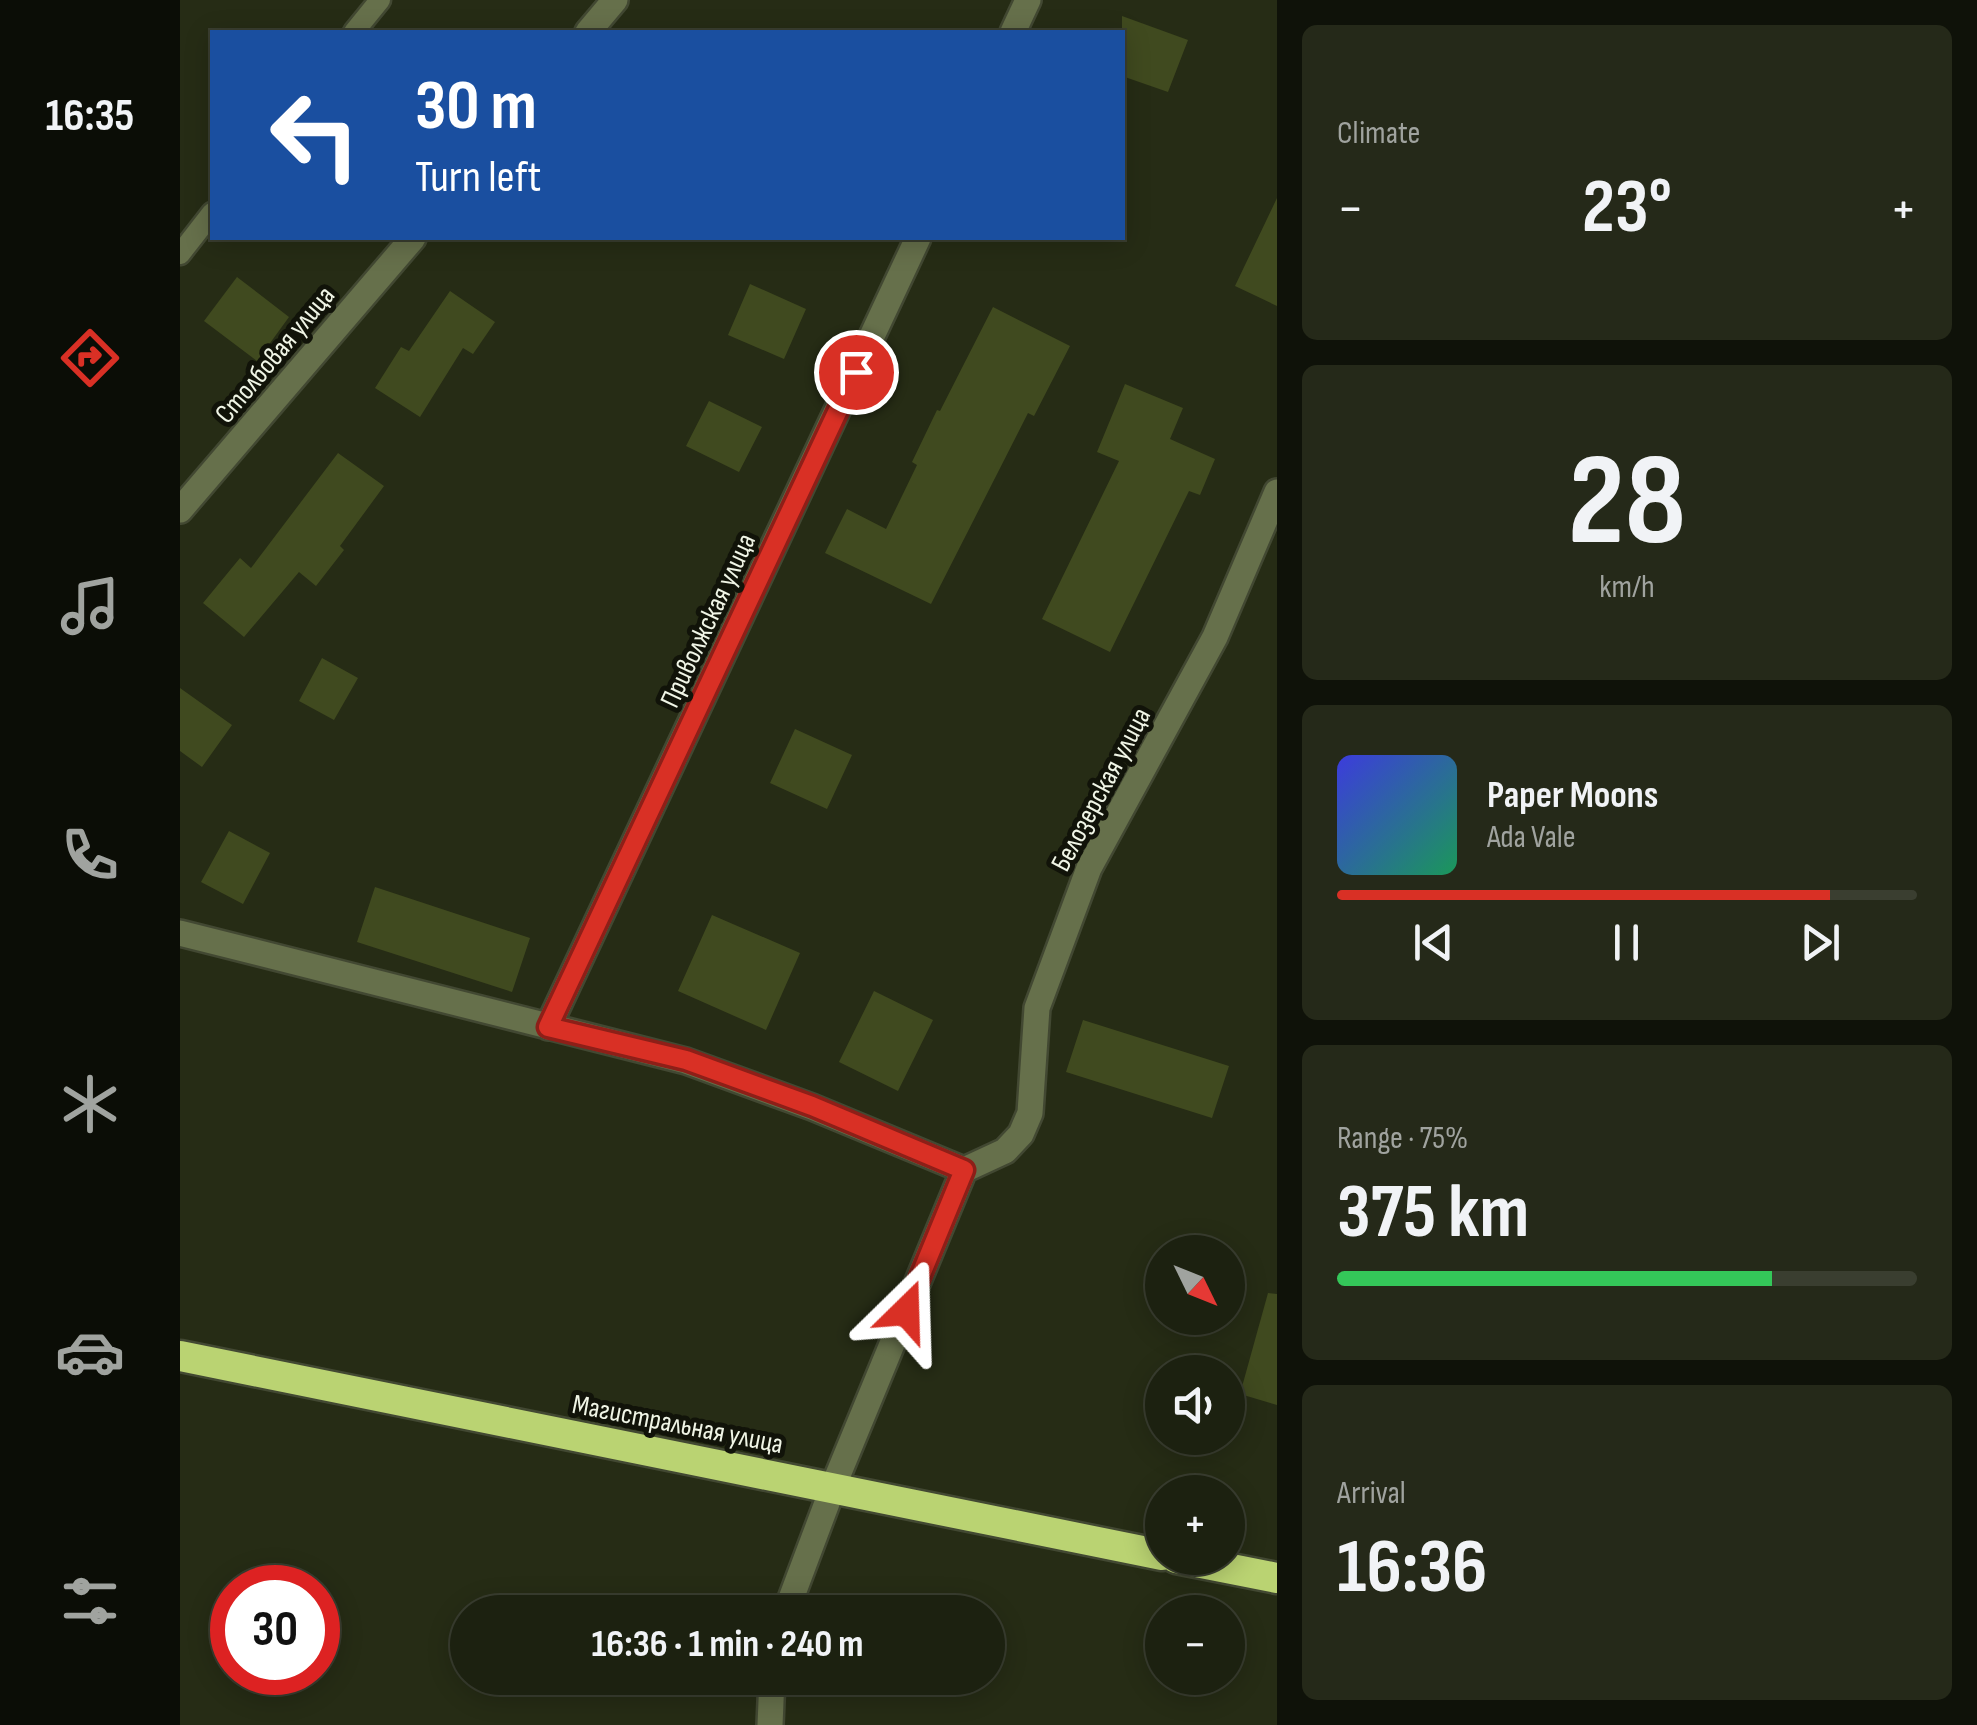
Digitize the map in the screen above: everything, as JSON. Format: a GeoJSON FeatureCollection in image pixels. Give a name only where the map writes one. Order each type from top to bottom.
{"type":"FeatureCollection","features":[{"type":"Feature","properties":{"kind":"highway","name":"Магистральная улица"},"geometry":{"type":"LineString","coordinates":[[180,1356],[1145,1551]]}},
{"type":"Feature","properties":{"kind":"highway"},"geometry":{"type":"LineString","coordinates":[[1245,1572],[1277,1578]]}},
{"type":"Feature","properties":{"kind":"street"},"geometry":{"type":"LineString","coordinates":[[590,30],[616,0]]}},
{"type":"Feature","properties":{"kind":"street"},"geometry":{"type":"LineString","coordinates":[[1014,30],[1028,0]]}},
{"type":"Feature","properties":{"kind":"street","name":"Столбовая улица"},"geometry":{"type":"LineString","coordinates":[[180,510],[411,240]]}},
{"type":"Feature","properties":{"kind":"street","name":"Приволжская улица"},"geometry":{"type":"LineString","coordinates":[[548,1027],[917,240]]}},
{"type":"Feature","properties":{"kind":"street","name":"Белозерская улица"},"geometry":{"type":"LineString","coordinates":[[964,1170],[1005,1151],[1021,1134],[1030,1114],[1037,1008],[1088,868],[1215,637],[1277,492]]}},
{"type":"Feature","properties":{"kind":"street"},"geometry":{"type":"LineString","coordinates":[[180,933],[686,1060],[812,1106],[964,1170],[792,1595]]}},
{"type":"Feature","properties":{"kind":"street"},"geometry":{"type":"LineString","coordinates":[[770,1725],[771,1695]]}},
{"type":"Feature","properties":{"kind":"lane"},"geometry":{"type":"LineString","coordinates":[[356,30],[380,0]]}},
{"type":"Feature","properties":{"kind":"lane"},"geometry":{"type":"LineString","coordinates":[[180,254],[210,216]]}},
{"type":"Feature","properties":{"kind":"building"},"geometry":{"type":"Polygon","coordinates":[[[1122,16],[1188,40],[1168,92],[1125,77],[1122,16]]]}},
{"type":"Feature","properties":{"kind":"building"},"geometry":{"type":"Polygon","coordinates":[[[1277,198],[1277,306],[1235,286],[1277,198]]]}},
{"type":"Feature","properties":{"kind":"building"},"geometry":{"type":"Polygon","coordinates":[[[237,277],[289,317],[257,361],[204,321],[237,277]]]}},
{"type":"Feature","properties":{"kind":"building"},"geometry":{"type":"Polygon","coordinates":[[[750,284],[806,309],[784,359],[728,335],[750,284]]]}},
{"type":"Feature","properties":{"kind":"building"},"geometry":{"type":"Polygon","coordinates":[[[450,291],[495,322],[473,354],[463,348],[420,417],[375,388],[401,347],[409,351],[450,291]]]}},
{"type":"Feature","properties":{"kind":"building"},"geometry":{"type":"Polygon","coordinates":[[[993,307],[1070,346],[1034,416],[1028,413],[931,604],[825,553],[847,509],[886,529],[917,465],[912,462],[937,410],[940,411],[993,307]]]}},
{"type":"Feature","properties":{"kind":"building"},"geometry":{"type":"Polygon","coordinates":[[[1125,384],[1183,408],[1170,439],[1215,459],[1200,495],[1189,491],[1110,652],[1042,619],[1119,461],[1097,452],[1125,384]]]}},
{"type":"Feature","properties":{"kind":"building"},"geometry":{"type":"Polygon","coordinates":[[[709,401],[762,427],[739,472],[686,446],[709,401]]]}},
{"type":"Feature","properties":{"kind":"building"},"geometry":{"type":"Polygon","coordinates":[[[338,453],[384,486],[316,586],[299,572],[244,637],[203,603],[240,558],[251,568],[338,453]]]}},
{"type":"Feature","properties":{"kind":"building"},"geometry":{"type":"Polygon","coordinates":[[[322,658],[358,678],[334,720],[299,701],[322,658]]]}},
{"type":"Feature","properties":{"kind":"building"},"geometry":{"type":"Polygon","coordinates":[[[180,688],[232,725],[202,767],[180,751],[180,688]]]}},
{"type":"Feature","properties":{"kind":"building"},"geometry":{"type":"Polygon","coordinates":[[[795,729],[852,755],[827,809],[770,783],[795,729]]]}},
{"type":"Feature","properties":{"kind":"building"},"geometry":{"type":"Polygon","coordinates":[[[229,831],[270,853],[243,904],[201,882],[229,831]]]}},
{"type":"Feature","properties":{"kind":"building"},"geometry":{"type":"Polygon","coordinates":[[[375,887],[530,938],[512,992],[357,942],[375,887]]]}},
{"type":"Feature","properties":{"kind":"building"},"geometry":{"type":"Polygon","coordinates":[[[712,915],[800,953],[766,1030],[678,991],[712,915]]]}},
{"type":"Feature","properties":{"kind":"building"},"geometry":{"type":"Polygon","coordinates":[[[874,991],[933,1020],[898,1091],[839,1062],[874,991]]]}},
{"type":"Feature","properties":{"kind":"building"},"geometry":{"type":"Polygon","coordinates":[[[1083,1020],[1229,1066],[1212,1118],[1066,1072],[1083,1020]]]}},
{"type":"Feature","properties":{"kind":"building"},"geometry":{"type":"Polygon","coordinates":[[[1268,1293],[1277,1294],[1277,1405],[1245,1395],[1245,1376],[1268,1293]]]}},
{"type":"Feature","properties":{"kind":"route"},"geometry":{"type":"LineString","coordinates":[[856,372],[548,1027],[686,1060],[812,1106],[964,1170],[906,1311]]}}]}
